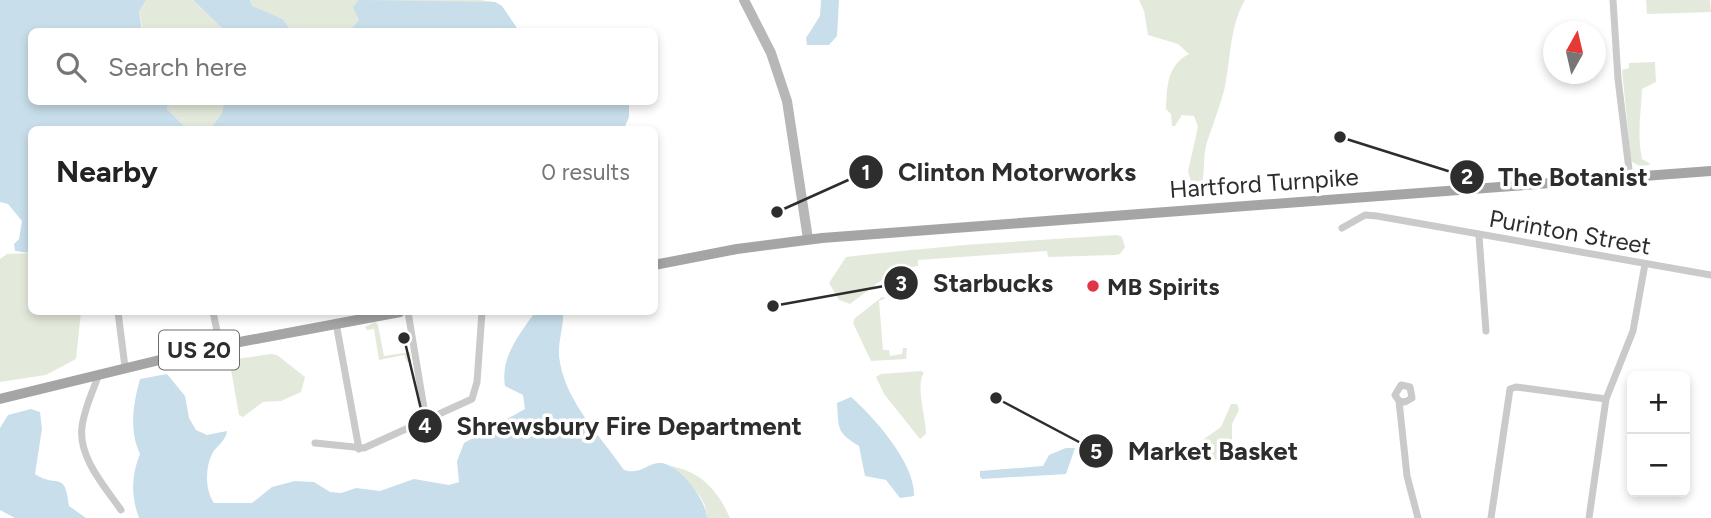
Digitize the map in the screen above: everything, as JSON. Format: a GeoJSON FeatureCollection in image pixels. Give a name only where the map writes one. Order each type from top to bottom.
{"type":"FeatureCollection","features":[{"type":"Feature","properties":{"kind":"main road"},"geometry":{"type":"LineString","coordinates":[[744,0],[771,53],[785,95],[808,239]]}},
{"type":"Feature","properties":{"kind":"main road","name":"Hartford Turnpike"},"geometry":{"type":"LineString","coordinates":[[658,264],[808,239],[1711,171]]}},
{"type":"Feature","properties":{"kind":"main road","name":"US 20"},"geometry":{"type":"LineString","coordinates":[[0,399],[220,345],[336,323],[354,315]]}},
{"type":"Feature","properties":{"kind":"street"},"geometry":{"type":"LineString","coordinates":[[1614,0],[1618,79],[1630,178]]}},
{"type":"Feature","properties":{"kind":"street","name":"Purinton Street"},"geometry":{"type":"LineString","coordinates":[[1342,228],[1365,215],[1375,216],[1711,275]]}},
{"type":"Feature","properties":{"kind":"street"},"geometry":{"type":"LineString","coordinates":[[1479,236],[1486,331]]}},
{"type":"Feature","properties":{"kind":"street"},"geometry":{"type":"LineString","coordinates":[[1588,518],[1606,399],[1633,331],[1645,264]]}},
{"type":"Feature","properties":{"kind":"street"},"geometry":{"type":"LineString","coordinates":[[118,315],[125,367]]}},
{"type":"Feature","properties":{"kind":"street"},"geometry":{"type":"LineString","coordinates":[[215,315],[220,345]]}},
{"type":"Feature","properties":{"kind":"street"},"geometry":{"type":"LineString","coordinates":[[408,315],[426,420]]}},
{"type":"Feature","properties":{"kind":"street"},"geometry":{"type":"LineString","coordinates":[[315,443],[359,449],[474,397],[482,315]]}},
{"type":"Feature","properties":{"kind":"street"},"geometry":{"type":"LineString","coordinates":[[336,323],[359,449]]}},
{"type":"Feature","properties":{"kind":"street"},"geometry":{"type":"LineString","coordinates":[[99,373],[82,425],[83,446],[121,510]]}},
{"type":"Feature","properties":{"kind":"street"},"geometry":{"type":"LineString","coordinates":[[1491,518],[1510,389],[1516,387],[1606,399]]}},
{"type":"Feature","properties":{"kind":"street"},"geometry":{"type":"LineString","coordinates":[[1399,401],[1408,476],[1418,518]]}},
{"type":"Feature","properties":{"kind":"green space"},"geometry":{"type":"Polygon","coordinates":[[[146,0],[193,0],[222,28],[142,28],[139,12],[146,0]]]}},
{"type":"Feature","properties":{"kind":"green space"},"geometry":{"type":"Polygon","coordinates":[[[250,0],[480,0],[502,6],[454,28],[289,28],[283,19],[251,6],[250,0]]]}},
{"type":"Feature","properties":{"kind":"green space"},"geometry":{"type":"Polygon","coordinates":[[[1139,0],[1245,0],[1236,21],[1224,91],[1206,148],[1200,190],[1193,189],[1188,171],[1198,127],[1194,116],[1182,115],[1175,126],[1172,126],[1171,114],[1166,109],[1172,70],[1189,54],[1178,44],[1148,35],[1144,11],[1139,0]]]}},
{"type":"Feature","properties":{"kind":"green space"},"geometry":{"type":"Polygon","coordinates":[[[1646,0],[1710,0],[1711,12],[1647,14],[1646,0]]]}},
{"type":"Feature","properties":{"kind":"green space"},"geometry":{"type":"Polygon","coordinates":[[[1655,62],[1656,82],[1642,89],[1640,124],[1642,159],[1651,164],[1641,167],[1631,161],[1622,70],[1629,68],[1629,63],[1655,62]]]}},
{"type":"Feature","properties":{"kind":"green space"},"geometry":{"type":"Polygon","coordinates":[[[168,105],[223,105],[222,113],[212,126],[184,126],[167,109],[168,105]]]}},
{"type":"Feature","properties":{"kind":"green space"},"geometry":{"type":"Polygon","coordinates":[[[1117,235],[1122,237],[1125,247],[1120,254],[1115,255],[1048,257],[1047,251],[918,260],[918,266],[895,270],[850,304],[839,300],[829,283],[846,257],[964,245],[1117,235]]]}},
{"type":"Feature","properties":{"kind":"green space"},"geometry":{"type":"Polygon","coordinates":[[[28,253],[28,315],[81,315],[76,359],[46,375],[0,382],[0,259],[7,254],[28,253]]]}},
{"type":"Feature","properties":{"kind":"green space"},"geometry":{"type":"Polygon","coordinates":[[[882,297],[886,298],[879,301],[883,350],[889,350],[890,356],[902,354],[903,348],[907,348],[906,359],[871,361],[853,323],[855,318],[882,297]]]}},
{"type":"Feature","properties":{"kind":"green space"},"geometry":{"type":"Polygon","coordinates":[[[375,322],[378,325],[384,356],[410,352],[411,361],[407,362],[404,355],[379,360],[374,329],[367,330],[365,327],[375,322]]]}},
{"type":"Feature","properties":{"kind":"green space"},"geometry":{"type":"Polygon","coordinates":[[[277,355],[305,377],[301,392],[281,401],[263,402],[243,417],[239,415],[230,364],[236,359],[277,355]]]}},
{"type":"Feature","properties":{"kind":"green space"},"geometry":{"type":"Polygon","coordinates":[[[924,373],[921,393],[926,434],[920,439],[884,394],[876,377],[881,374],[924,373]]]}},
{"type":"Feature","properties":{"kind":"green space"},"geometry":{"type":"Polygon","coordinates":[[[1231,404],[1237,404],[1239,410],[1232,424],[1232,453],[1215,460],[1202,452],[1201,441],[1221,427],[1231,404]]]}},
{"type":"Feature","properties":{"kind":"green space"},"geometry":{"type":"Polygon","coordinates":[[[671,466],[692,473],[708,484],[730,518],[707,518],[699,495],[671,466]]]}},
{"type":"Feature","properties":{"kind":"water"},"geometry":{"type":"Polygon","coordinates":[[[0,0],[146,0],[139,12],[142,28],[28,28],[28,105],[168,105],[167,109],[184,126],[28,126],[28,253],[15,251],[14,244],[19,239],[22,221],[8,204],[0,202],[0,0]]]}},
{"type":"Feature","properties":{"kind":"water"},"geometry":{"type":"Polygon","coordinates":[[[193,0],[250,0],[252,6],[283,19],[289,28],[222,28],[193,0]]]}},
{"type":"Feature","properties":{"kind":"water"},"geometry":{"type":"Polygon","coordinates":[[[359,0],[495,2],[502,6],[517,28],[352,28],[359,20],[353,7],[359,0]]]}},
{"type":"Feature","properties":{"kind":"water"},"geometry":{"type":"Polygon","coordinates":[[[821,0],[839,0],[837,36],[829,45],[807,45],[806,38],[820,16],[821,0]]]}},
{"type":"Feature","properties":{"kind":"water"},"geometry":{"type":"Polygon","coordinates":[[[223,105],[629,105],[629,117],[625,126],[212,126],[222,113],[223,105]]]}},
{"type":"Feature","properties":{"kind":"water"},"geometry":{"type":"Polygon","coordinates":[[[533,315],[563,315],[559,345],[562,372],[584,417],[624,470],[635,471],[660,463],[675,469],[697,493],[707,518],[139,518],[133,486],[140,454],[134,436],[133,417],[140,379],[167,374],[185,396],[189,418],[196,430],[207,435],[227,431],[225,438],[212,454],[208,466],[207,479],[214,503],[252,503],[272,487],[295,481],[314,482],[330,492],[341,493],[356,488],[380,491],[414,479],[449,485],[459,482],[457,461],[464,443],[525,409],[523,395],[505,386],[505,365],[518,337],[533,315]]]}},
{"type":"Feature","properties":{"kind":"water"},"geometry":{"type":"Polygon","coordinates":[[[851,397],[881,428],[901,456],[913,483],[914,496],[900,498],[886,480],[865,476],[859,446],[842,433],[839,424],[837,403],[851,397]]]}},
{"type":"Feature","properties":{"kind":"water"},"geometry":{"type":"Polygon","coordinates":[[[31,409],[40,412],[42,429],[35,474],[62,484],[69,506],[86,518],[15,518],[0,510],[0,428],[8,415],[31,409]]]}},
{"type":"Feature","properties":{"kind":"water"},"geometry":{"type":"Polygon","coordinates":[[[1066,448],[1075,448],[1066,474],[980,477],[980,471],[1043,466],[1049,455],[1066,448]]]}},
{"type":"Feature","properties":{"kind":"place","name":"The Botanist"},"geometry":{"type":"Point","coordinates":[1340,137]}},
{"type":"Feature","properties":{"kind":"place","name":"Clinton Motorworks"},"geometry":{"type":"Point","coordinates":[777,212]}},
{"type":"Feature","properties":{"kind":"place","name":"MB Spirits"},"geometry":{"type":"Point","coordinates":[1093,286]}},
{"type":"Feature","properties":{"kind":"place","name":"Starbucks"},"geometry":{"type":"Point","coordinates":[773,306]}},
{"type":"Feature","properties":{"kind":"place","name":"Shrewsbury Fire Department"},"geometry":{"type":"Point","coordinates":[404,338]}},
{"type":"Feature","properties":{"kind":"place","name":"Market Basket"},"geometry":{"type":"Point","coordinates":[996,398]}}]}
